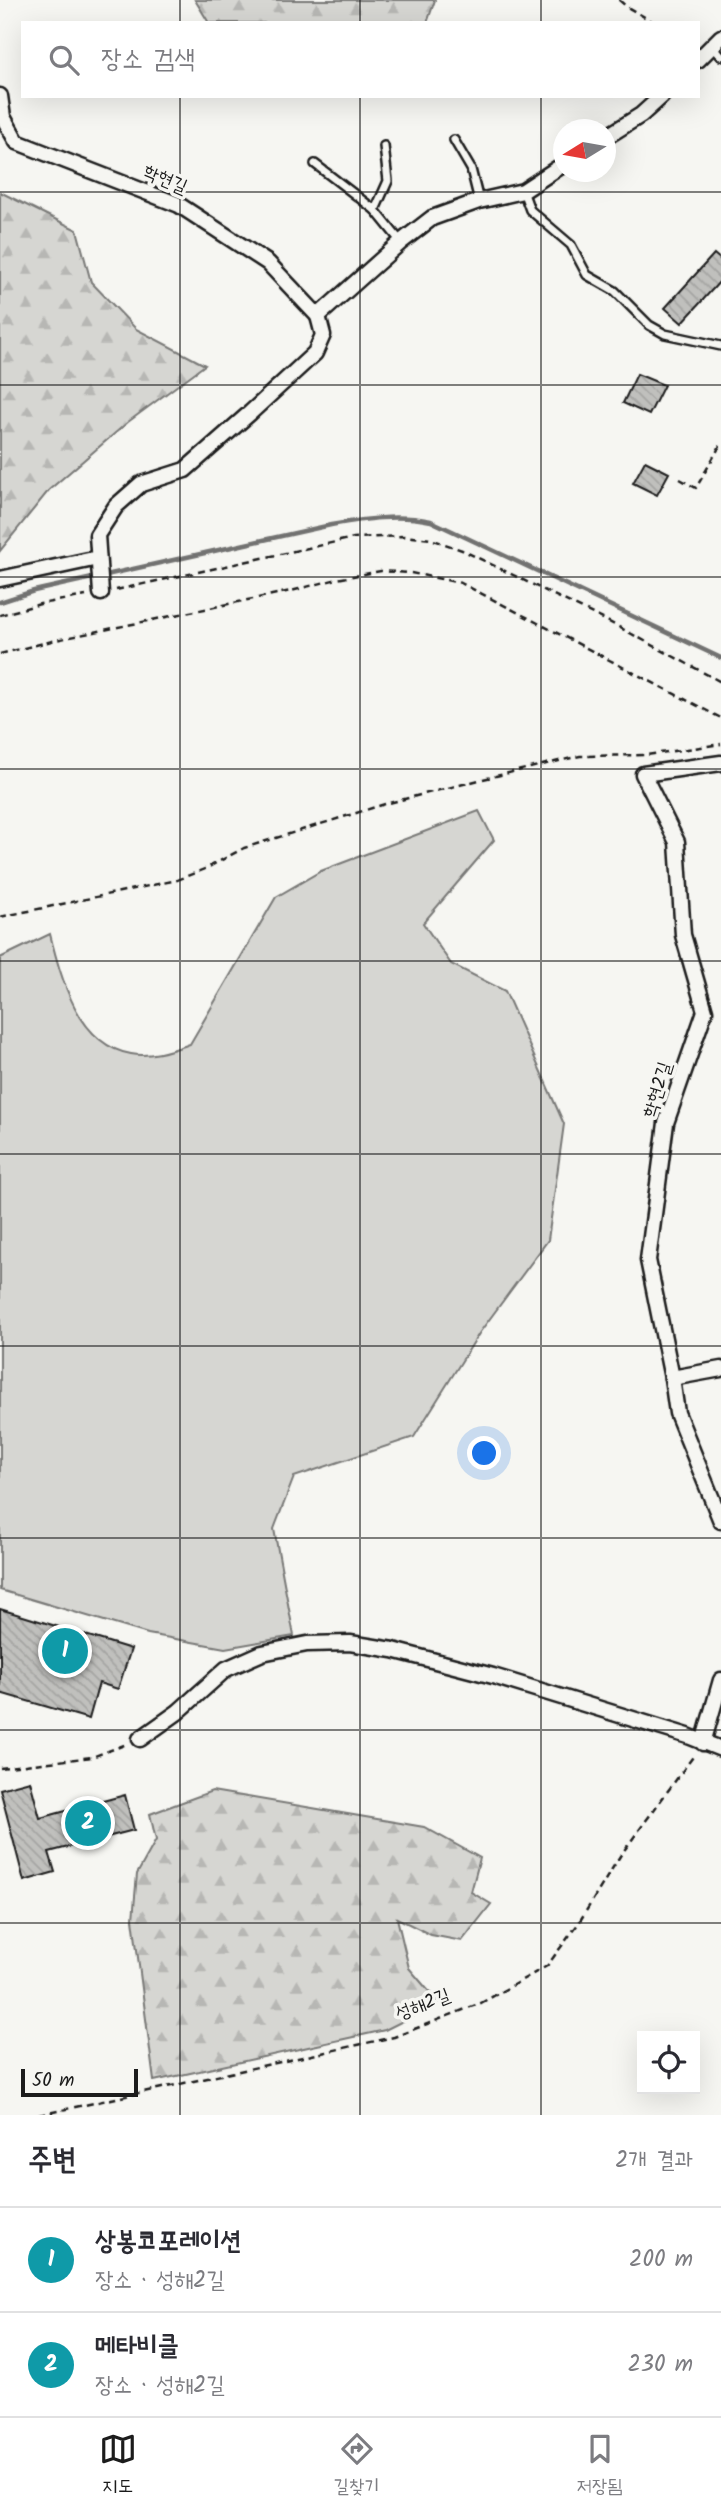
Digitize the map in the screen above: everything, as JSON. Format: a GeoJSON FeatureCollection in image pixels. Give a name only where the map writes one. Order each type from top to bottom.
{"type":"FeatureCollection","features":[{"type":"Feature","properties":{"kind":"street"},"geometry":{"type":"LineString","coordinates":[[700,59],[718,46]]}},
{"type":"Feature","properties":{"kind":"street","name":"학현길"},"geometry":{"type":"LineString","coordinates":[[0,96],[3,117],[17,142],[179,205],[268,263],[318,316]]}},
{"type":"Feature","properties":{"kind":"street"},"geometry":{"type":"LineString","coordinates":[[616,131],[641,115],[660,98]]}},
{"type":"Feature","properties":{"kind":"street"},"geometry":{"type":"LineString","coordinates":[[101,593],[97,535],[116,506],[141,484],[185,470],[315,352],[323,335],[318,316],[432,218],[479,201],[523,191],[553,171]]}},
{"type":"Feature","properties":{"kind":"street"},"geometry":{"type":"LineString","coordinates":[[0,579],[98,558]]}},
{"type":"Feature","properties":{"kind":"street","name":"학현2길"},"geometry":{"type":"LineString","coordinates":[[721,763],[643,774],[677,842],[683,935],[705,1011],[666,1122],[648,1260],[673,1378],[677,1413],[721,1521]]}},
{"type":"Feature","properties":{"kind":"street"},"geometry":{"type":"LineString","coordinates":[[673,1378],[721,1369]]}},
{"type":"Feature","properties":{"kind":"street"},"geometry":{"type":"LineString","coordinates":[[139,1739],[177,1712],[226,1669],[262,1653],[307,1644],[350,1643],[393,1650],[493,1676],[688,1736],[721,1749]]}},
{"type":"Feature","properties":{"kind":"street"},"geometry":{"type":"LineString","coordinates":[[703,1743],[721,1680]]}},
{"type":"Feature","properties":{"kind":"lane"},"geometry":{"type":"LineString","coordinates":[[454,141],[471,169],[479,201]]}},
{"type":"Feature","properties":{"kind":"lane"},"geometry":{"type":"LineString","coordinates":[[375,210],[388,181],[384,146]]}},
{"type":"Feature","properties":{"kind":"lane"},"geometry":{"type":"LineString","coordinates":[[315,164],[375,210],[401,242]]}},
{"type":"Feature","properties":{"kind":"lane"},"geometry":{"type":"LineString","coordinates":[[523,191],[530,210],[572,245],[587,275],[615,291],[649,325],[665,334],[721,346]]}},
{"type":"Feature","properties":{"kind":"path"},"geometry":{"type":"LineString","coordinates":[[619,0],[652,21]]}},
{"type":"Feature","properties":{"kind":"path"},"geometry":{"type":"LineString","coordinates":[[680,479],[696,488],[721,444]]}},
{"type":"Feature","properties":{"kind":"path"},"geometry":{"type":"LineString","coordinates":[[0,615],[40,604],[354,538],[402,536],[431,539],[474,555],[617,626],[721,682]]}},
{"type":"Feature","properties":{"kind":"path"},"geometry":{"type":"LineString","coordinates":[[0,654],[337,579],[381,572],[411,573],[461,583],[721,718]]}},
{"type":"Feature","properties":{"kind":"path"},"geometry":{"type":"LineString","coordinates":[[0,918],[177,880],[205,869],[244,848],[385,804],[479,780],[580,756],[647,755],[721,744]]}},
{"type":"Feature","properties":{"kind":"path"},"geometry":{"type":"LineString","coordinates":[[0,1768],[92,1757],[139,1739]]}},
{"type":"Feature","properties":{"kind":"path","name":"성해2길"},"geometry":{"type":"LineString","coordinates":[[39,2115],[394,2037],[481,2003],[547,1966],[578,1924],[620,1857],[703,1743]]}},
{"type":"Feature","properties":{"kind":"green space"},"geometry":{"type":"Polygon","coordinates":[[[195,0],[435,0],[428,21],[208,21],[195,0]]]}},
{"type":"Feature","properties":{"kind":"green space"},"geometry":{"type":"Polygon","coordinates":[[[0,192],[77,230],[91,282],[136,329],[205,365],[128,422],[49,490],[0,551],[0,192]]]}},
{"type":"Feature","properties":{"kind":"green space"},"geometry":{"type":"Polygon","coordinates":[[[479,811],[494,840],[423,923],[451,964],[505,991],[564,1124],[548,1240],[480,1332],[414,1437],[294,1477],[274,1529],[294,1636],[225,1648],[148,1634],[0,1590],[0,958],[50,934],[66,989],[85,1024],[98,1038],[113,1048],[131,1054],[154,1054],[176,1049],[190,1044],[276,897],[321,871],[479,811]]]}},
{"type":"Feature","properties":{"kind":"green space"},"geometry":{"type":"Polygon","coordinates":[[[212,1791],[424,1827],[480,1858],[471,1892],[491,1904],[462,1941],[431,1935],[397,1918],[409,1968],[439,2003],[385,2030],[154,2081],[133,1919],[137,1874],[156,1840],[150,1814],[212,1791]]]}},
{"type":"Feature","properties":{"kind":"building"},"geometry":{"type":"Polygon","coordinates":[[[714,254],[721,260],[721,280],[682,323],[665,308],[714,254]]]}},
{"type":"Feature","properties":{"kind":"building"},"geometry":{"type":"Polygon","coordinates":[[[637,374],[664,385],[649,415],[623,403],[637,374]]]}},
{"type":"Feature","properties":{"kind":"building"},"geometry":{"type":"Polygon","coordinates":[[[645,461],[669,473],[657,495],[633,483],[645,461]]]}},
{"type":"Feature","properties":{"kind":"building"},"geometry":{"type":"Polygon","coordinates":[[[0,1609],[131,1649],[118,1689],[99,1683],[89,1719],[0,1693],[0,1609]]]}},
{"type":"Feature","properties":{"kind":"building"},"geometry":{"type":"Polygon","coordinates":[[[30,1781],[40,1818],[125,1795],[134,1830],[49,1852],[55,1872],[24,1881],[0,1789],[30,1781]]]}},
{"type":"Feature","properties":{"kind":"waterway"},"geometry":{"type":"LineString","coordinates":[[0,602],[34,591],[331,525],[369,519],[406,518],[431,521],[721,658]]}},
{"type":"Feature","properties":{"kind":"place","name":"상봉코포레이션"},"geometry":{"type":"Point","coordinates":[65,1651]}},
{"type":"Feature","properties":{"kind":"place","name":"메타비클"},"geometry":{"type":"Point","coordinates":[88,1823]}}]}
